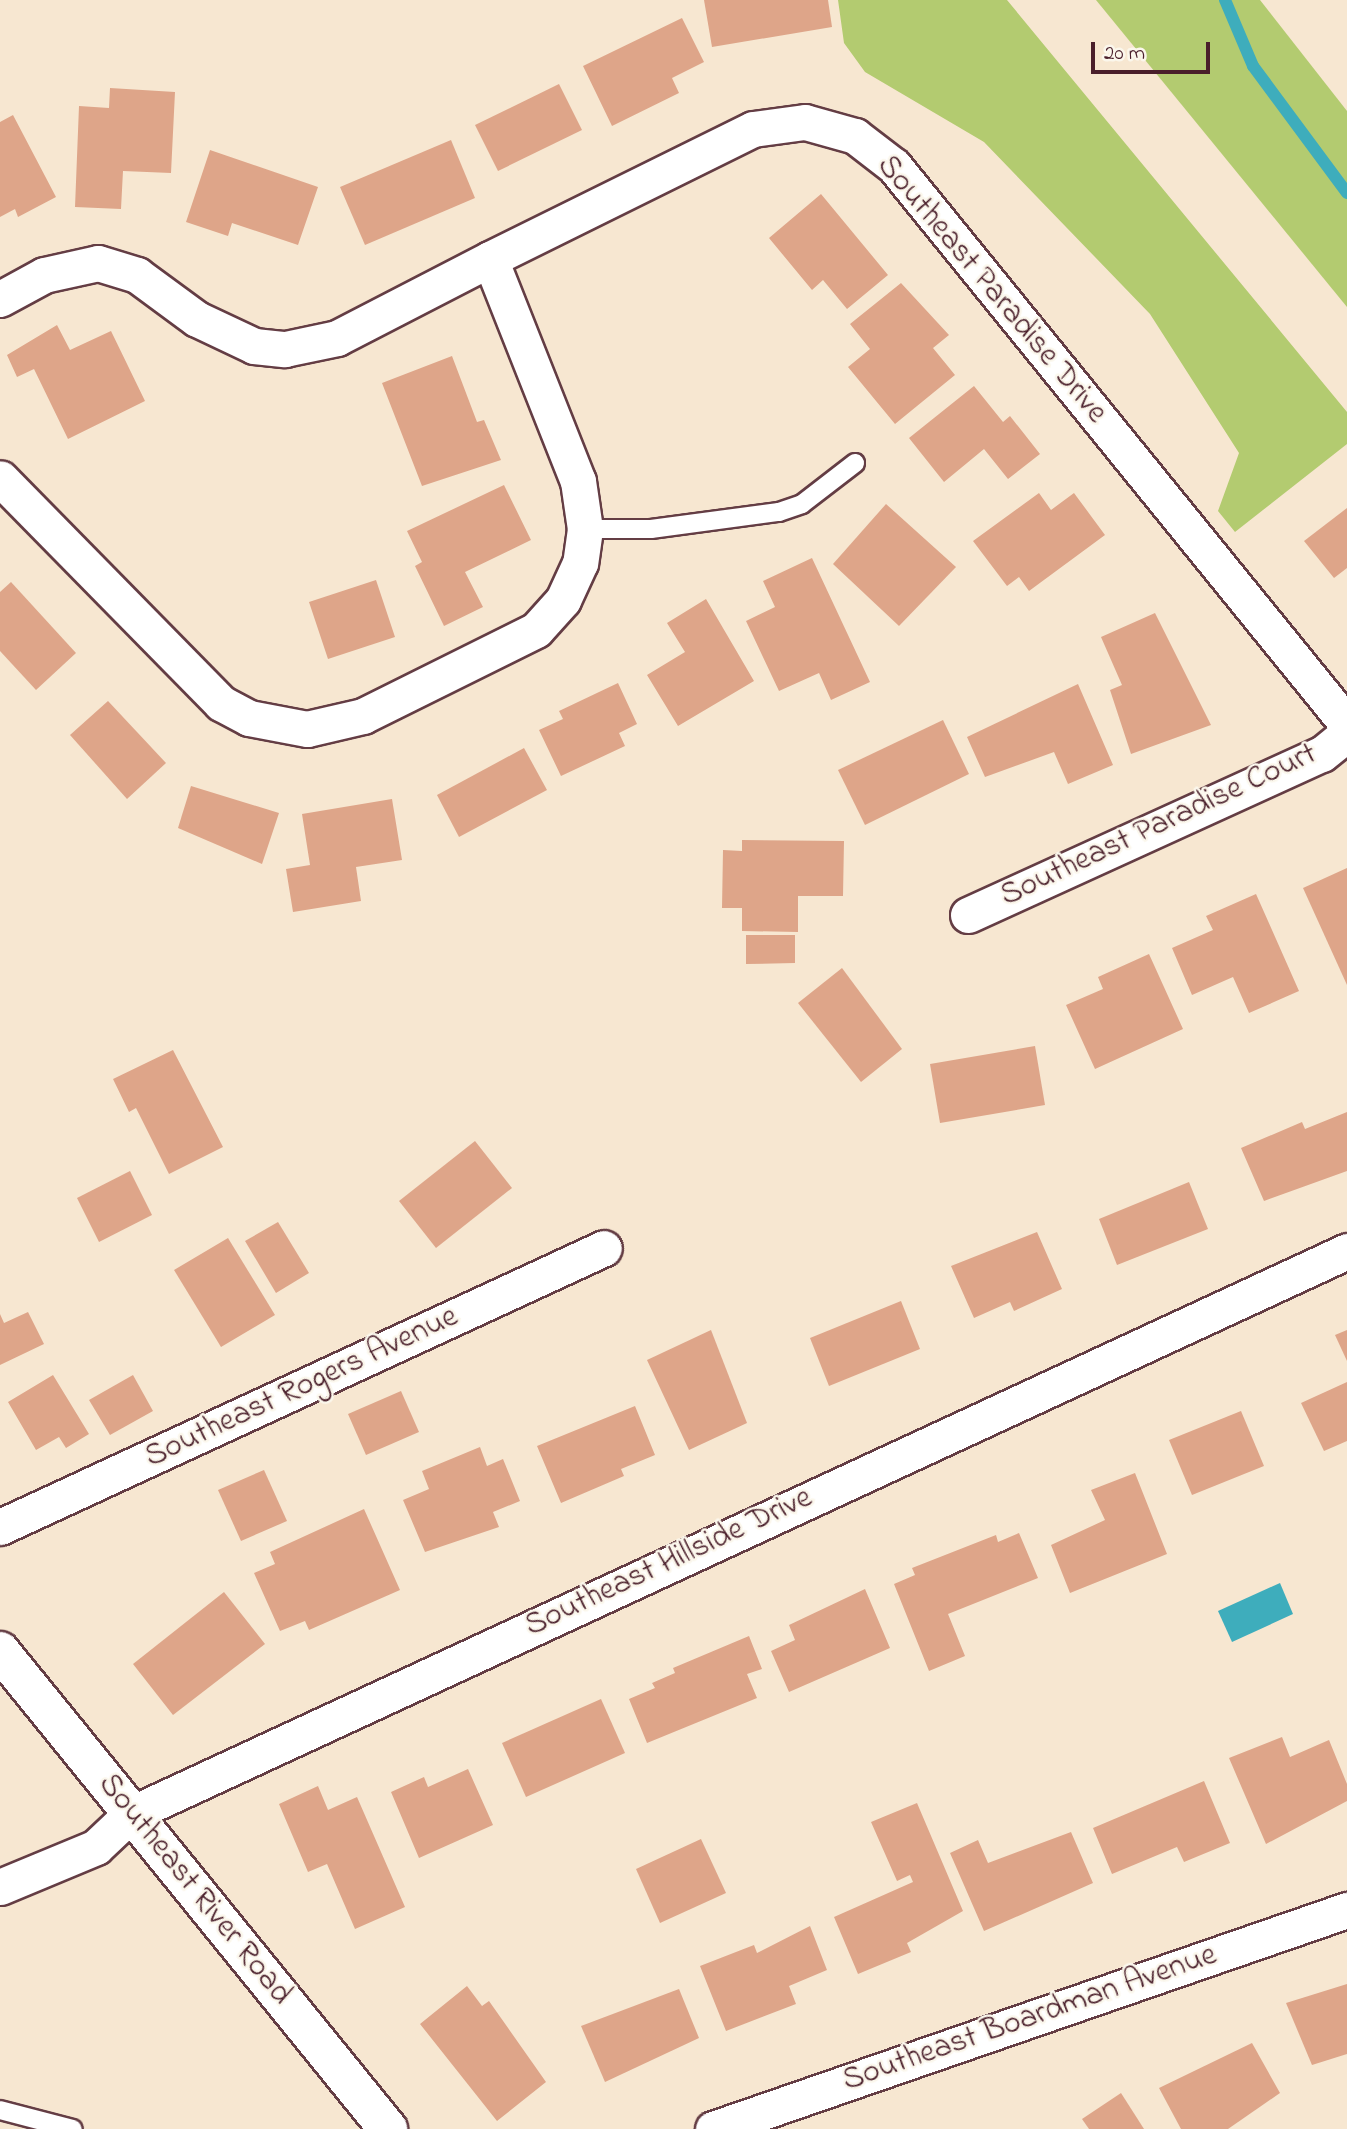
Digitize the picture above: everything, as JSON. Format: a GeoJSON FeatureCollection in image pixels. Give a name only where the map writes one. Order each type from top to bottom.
{"type":"FeatureCollection","features":[{"type":"Feature","properties":{"kind":"street","name":"Southeast Paradise Drive"},"geometry":{"type":"LineString","coordinates":[[0,299],[44,275],[98,263],[137,275],[197,319],[254,346],[285,349],[337,338],[753,129],[805,122],[855,136],[894,166],[1347,724]]}},
{"type":"Feature","properties":{"kind":"street"},"geometry":{"type":"LineString","coordinates":[[0,478],[221,703],[249,718],[307,729],[363,716],[536,630],[563,600],[580,563],[585,529],[578,481],[490,259]]}},
{"type":"Feature","properties":{"kind":"street","name":"Southeast Paradise Court"},"geometry":{"type":"LineString","coordinates":[[968,915],[1322,754],[1347,734]]}},
{"type":"Feature","properties":{"kind":"street","name":"Southeast Rogers Avenue"},"geometry":{"type":"LineString","coordinates":[[0,1527],[604,1248]]}},
{"type":"Feature","properties":{"kind":"street","name":"Southeast Hillside Drive"},"geometry":{"type":"LineString","coordinates":[[0,1888],[96,1847],[131,1814],[1347,1251]]}},
{"type":"Feature","properties":{"kind":"street","name":"Southeast River Road"},"geometry":{"type":"LineString","coordinates":[[0,1651],[388,2129]]}},
{"type":"Feature","properties":{"kind":"street","name":"Southeast Boardman Avenue"},"geometry":{"type":"LineString","coordinates":[[713,2129],[1347,1910]]}},
{"type":"Feature","properties":{"kind":"lane"},"geometry":{"type":"LineString","coordinates":[[585,529],[651,528],[779,512],[802,504],[855,463]]}},
{"type":"Feature","properties":{"kind":"lane"},"geometry":{"type":"LineString","coordinates":[[0,2110],[74,2129]]}},
{"type":"Feature","properties":{"kind":"green space"},"geometry":{"type":"Polygon","coordinates":[[[838,0],[1007,0],[1347,412],[1347,444],[1235,532],[1218,511],[1239,453],[1150,314],[984,142],[865,72],[844,43],[838,0]]]}},
{"type":"Feature","properties":{"kind":"green space"},"geometry":{"type":"Polygon","coordinates":[[[1096,0],[1260,0],[1347,111],[1347,307],[1096,0]]]}},
{"type":"Feature","properties":{"kind":"water"},"geometry":{"type":"Polygon","coordinates":[[[1280,1583],[1293,1614],[1232,1642],[1218,1611],[1280,1583]]]}},
{"type":"Feature","properties":{"kind":"building"},"geometry":{"type":"Polygon","coordinates":[[[704,0],[828,0],[832,27],[712,47],[704,0]]]}},
{"type":"Feature","properties":{"kind":"building"},"geometry":{"type":"Polygon","coordinates":[[[682,18],[704,62],[672,78],[679,93],[612,126],[583,66],[682,18]]]}},
{"type":"Feature","properties":{"kind":"building"},"geometry":{"type":"Polygon","coordinates":[[[559,84],[582,130],[498,171],[475,125],[559,84]]]}},
{"type":"Feature","properties":{"kind":"building"},"geometry":{"type":"Polygon","coordinates":[[[110,88],[175,92],[171,173],[123,171],[121,209],[75,207],[79,106],[109,108],[110,88]]]}},
{"type":"Feature","properties":{"kind":"building"},"geometry":{"type":"Polygon","coordinates":[[[13,115],[56,197],[18,217],[15,209],[0,217],[0,122],[13,115]]]}},
{"type":"Feature","properties":{"kind":"building"},"geometry":{"type":"Polygon","coordinates":[[[451,140],[475,198],[365,245],[340,187],[451,140]]]}},
{"type":"Feature","properties":{"kind":"building"},"geometry":{"type":"Polygon","coordinates":[[[210,150],[318,187],[298,245],[232,223],[228,236],[186,222],[210,150]]]}},
{"type":"Feature","properties":{"kind":"building"},"geometry":{"type":"Polygon","coordinates":[[[821,194],[888,275],[847,309],[823,280],[812,290],[769,238],[821,194]]]}},
{"type":"Feature","properties":{"kind":"building"},"geometry":{"type":"Polygon","coordinates":[[[901,283],[949,335],[933,348],[955,375],[895,424],[848,367],[870,349],[850,324],[901,283]]]}},
{"type":"Feature","properties":{"kind":"building"},"geometry":{"type":"Polygon","coordinates":[[[57,325],[70,350],[111,331],[145,401],[68,439],[34,369],[17,377],[7,355],[57,325]]]}},
{"type":"Feature","properties":{"kind":"building"},"geometry":{"type":"Polygon","coordinates":[[[452,356],[477,422],[484,420],[501,460],[422,486],[382,383],[452,356]]]}},
{"type":"Feature","properties":{"kind":"building"},"geometry":{"type":"Polygon","coordinates":[[[974,386],[1003,422],[1010,416],[1040,454],[1008,479],[984,449],[944,482],[909,438],[974,386]]]}},
{"type":"Feature","properties":{"kind":"building"},"geometry":{"type":"Polygon","coordinates":[[[504,485],[531,540],[465,572],[483,607],[444,626],[415,566],[422,562],[407,531],[504,485]]]}},
{"type":"Feature","properties":{"kind":"building"},"geometry":{"type":"Polygon","coordinates":[[[1039,493],[1051,510],[1074,493],[1105,535],[1029,591],[1019,577],[1007,586],[973,541],[1039,493]]]}},
{"type":"Feature","properties":{"kind":"building"},"geometry":{"type":"Polygon","coordinates":[[[886,504],[956,567],[899,626],[833,564],[886,504]]]}},
{"type":"Feature","properties":{"kind":"building"},"geometry":{"type":"Polygon","coordinates":[[[1347,508],[1347,568],[1334,578],[1304,541],[1347,508]]]}},
{"type":"Feature","properties":{"kind":"building"},"geometry":{"type":"Polygon","coordinates":[[[812,558],[870,682],[831,700],[819,673],[779,691],[746,621],[775,607],[763,581],[812,558]]]}},
{"type":"Feature","properties":{"kind":"building"},"geometry":{"type":"Polygon","coordinates":[[[376,580],[395,637],[328,659],[309,602],[376,580]]]}},
{"type":"Feature","properties":{"kind":"building"},"geometry":{"type":"Polygon","coordinates":[[[11,582],[76,653],[36,690],[0,651],[0,592],[11,582]]]}},
{"type":"Feature","properties":{"kind":"building"},"geometry":{"type":"Polygon","coordinates":[[[706,599],[754,681],[678,726],[647,675],[685,652],[667,623],[706,599]]]}},
{"type":"Feature","properties":{"kind":"building"},"geometry":{"type":"Polygon","coordinates":[[[1155,613],[1211,725],[1131,754],[1110,690],[1122,685],[1101,637],[1155,613]]]}},
{"type":"Feature","properties":{"kind":"building"},"geometry":{"type":"Polygon","coordinates":[[[618,683],[637,724],[619,733],[625,746],[561,776],[539,730],[563,719],[559,711],[618,683]]]}},
{"type":"Feature","properties":{"kind":"building"},"geometry":{"type":"Polygon","coordinates":[[[1078,684],[1113,765],[1068,784],[1054,752],[985,777],[967,737],[1078,684]]]}},
{"type":"Feature","properties":{"kind":"building"},"geometry":{"type":"Polygon","coordinates":[[[108,701],[166,763],[127,799],[70,735],[108,701]]]}},
{"type":"Feature","properties":{"kind":"building"},"geometry":{"type":"Polygon","coordinates":[[[943,720],[969,774],[865,825],[838,770],[943,720]]]}},
{"type":"Feature","properties":{"kind":"building"},"geometry":{"type":"Polygon","coordinates":[[[524,748],[547,790],[459,837],[437,795],[524,748]]]}},
{"type":"Feature","properties":{"kind":"building"},"geometry":{"type":"Polygon","coordinates":[[[191,786],[279,813],[262,864],[178,828],[191,786]]]}},
{"type":"Feature","properties":{"kind":"building"},"geometry":{"type":"Polygon","coordinates":[[[392,799],[402,860],[356,867],[361,901],[293,912],[286,869],[310,865],[302,814],[392,799]]]}},
{"type":"Feature","properties":{"kind":"building"},"geometry":{"type":"Polygon","coordinates":[[[742,840],[844,841],[843,896],[798,896],[798,932],[742,931],[742,908],[722,908],[723,850],[742,851],[742,840]]]}},
{"type":"Feature","properties":{"kind":"building"},"geometry":{"type":"Polygon","coordinates":[[[1347,868],[1347,985],[1303,888],[1347,868]]]}},
{"type":"Feature","properties":{"kind":"building"},"geometry":{"type":"Polygon","coordinates":[[[1256,894],[1299,991],[1249,1013],[1233,977],[1192,995],[1172,948],[1213,930],[1206,916],[1256,894]]]}},
{"type":"Feature","properties":{"kind":"building"},"geometry":{"type":"Polygon","coordinates":[[[746,935],[795,935],[795,963],[746,964],[746,935]]]}},
{"type":"Feature","properties":{"kind":"building"},"geometry":{"type":"Polygon","coordinates":[[[1149,954],[1183,1029],[1095,1069],[1066,1005],[1103,989],[1098,977],[1149,954]]]}},
{"type":"Feature","properties":{"kind":"building"},"geometry":{"type":"Polygon","coordinates":[[[842,968],[902,1049],[861,1082],[798,1003],[842,968]]]}},
{"type":"Feature","properties":{"kind":"building"},"geometry":{"type":"Polygon","coordinates":[[[1035,1046],[1045,1105],[940,1123],[930,1064],[1035,1046]]]}},
{"type":"Feature","properties":{"kind":"building"},"geometry":{"type":"Polygon","coordinates":[[[173,1050],[223,1147],[169,1174],[136,1108],[129,1112],[113,1079],[173,1050]]]}},
{"type":"Feature","properties":{"kind":"building"},"geometry":{"type":"Polygon","coordinates":[[[1347,1112],[1347,1171],[1264,1201],[1241,1148],[1302,1122],[1305,1129],[1347,1112]]]}},
{"type":"Feature","properties":{"kind":"building"},"geometry":{"type":"Polygon","coordinates":[[[475,1141],[512,1188],[436,1248],[399,1201],[475,1141]]]}},
{"type":"Feature","properties":{"kind":"building"},"geometry":{"type":"Polygon","coordinates":[[[130,1171],[152,1215],[99,1242],[77,1198],[130,1171]]]}},
{"type":"Feature","properties":{"kind":"building"},"geometry":{"type":"Polygon","coordinates":[[[1189,1182],[1208,1229],[1117,1265],[1099,1219],[1189,1182]]]}},
{"type":"Feature","properties":{"kind":"building"},"geometry":{"type":"Polygon","coordinates":[[[278,1222],[309,1273],[276,1293],[245,1241],[278,1222]]]}},
{"type":"Feature","properties":{"kind":"building"},"geometry":{"type":"Polygon","coordinates":[[[1037,1232],[1062,1289],[1014,1311],[1010,1302],[974,1318],[951,1266],[1037,1232]]]}},
{"type":"Feature","properties":{"kind":"building"},"geometry":{"type":"Polygon","coordinates":[[[228,1238],[275,1315],[221,1347],[174,1270],[228,1238]]]}},
{"type":"Feature","properties":{"kind":"building"},"geometry":{"type":"Polygon","coordinates":[[[901,1301],[920,1349],[829,1386],[810,1338],[901,1301]]]}},
{"type":"Feature","properties":{"kind":"building"},"geometry":{"type":"Polygon","coordinates":[[[28,1312],[44,1344],[0,1365],[0,1314],[4,1323],[28,1312]]]}},
{"type":"Feature","properties":{"kind":"building"},"geometry":{"type":"Polygon","coordinates":[[[711,1330],[747,1423],[689,1450],[647,1360],[711,1330]]]}},
{"type":"Feature","properties":{"kind":"building"},"geometry":{"type":"Polygon","coordinates":[[[1347,1330],[1347,1361],[1335,1335],[1347,1330]]]}},
{"type":"Feature","properties":{"kind":"building"},"geometry":{"type":"Polygon","coordinates":[[[53,1375],[89,1434],[66,1448],[59,1437],[36,1450],[8,1402],[53,1375]]]}},
{"type":"Feature","properties":{"kind":"building"},"geometry":{"type":"Polygon","coordinates":[[[133,1375],[153,1411],[110,1435],[89,1400],[133,1375]]]}},
{"type":"Feature","properties":{"kind":"building"},"geometry":{"type":"Polygon","coordinates":[[[1347,1382],[1347,1441],[1324,1451],[1301,1403],[1347,1382]]]}},
{"type":"Feature","properties":{"kind":"building"},"geometry":{"type":"Polygon","coordinates":[[[401,1391],[419,1432],[366,1455],[348,1414],[401,1391]]]}},
{"type":"Feature","properties":{"kind":"building"},"geometry":{"type":"Polygon","coordinates":[[[635,1406],[655,1455],[621,1469],[624,1476],[561,1503],[537,1446],[635,1406]]]}},
{"type":"Feature","properties":{"kind":"building"},"geometry":{"type":"Polygon","coordinates":[[[1241,1411],[1264,1466],[1192,1495],[1169,1440],[1241,1411]]]}},
{"type":"Feature","properties":{"kind":"building"},"geometry":{"type":"Polygon","coordinates":[[[480,1447],[487,1466],[503,1459],[520,1501],[493,1512],[499,1527],[425,1552],[403,1500],[429,1489],[422,1471],[480,1447]]]}},
{"type":"Feature","properties":{"kind":"building"},"geometry":{"type":"Polygon","coordinates":[[[264,1470],[287,1521],[241,1541],[218,1490],[264,1470]]]}},
{"type":"Feature","properties":{"kind":"building"},"geometry":{"type":"Polygon","coordinates":[[[1135,1473],[1167,1554],[1070,1593],[1051,1545],[1105,1520],[1091,1490],[1135,1473]]]}},
{"type":"Feature","properties":{"kind":"building"},"geometry":{"type":"Polygon","coordinates":[[[364,1509],[400,1590],[309,1630],[305,1621],[280,1631],[254,1573],[275,1564],[270,1552],[364,1509]]]}},
{"type":"Feature","properties":{"kind":"building"},"geometry":{"type":"Polygon","coordinates":[[[1019,1533],[1038,1578],[948,1614],[965,1656],[929,1671],[894,1584],[915,1575],[912,1568],[996,1535],[998,1542],[1019,1533]]]}},
{"type":"Feature","properties":{"kind":"building"},"geometry":{"type":"Polygon","coordinates":[[[865,1589],[890,1648],[789,1692],[771,1651],[795,1640],[789,1625],[865,1589]]]}},
{"type":"Feature","properties":{"kind":"building"},"geometry":{"type":"Polygon","coordinates":[[[224,1592],[265,1644],[173,1715],[133,1664],[224,1592]]]}},
{"type":"Feature","properties":{"kind":"building"},"geometry":{"type":"Polygon","coordinates":[[[749,1636],[762,1669],[747,1674],[757,1698],[647,1743],[629,1699],[655,1688],[652,1683],[675,1673],[673,1668],[749,1636]]]}},
{"type":"Feature","properties":{"kind":"building"},"geometry":{"type":"Polygon","coordinates":[[[601,1699],[625,1753],[526,1797],[502,1743],[601,1699]]]}},
{"type":"Feature","properties":{"kind":"building"},"geometry":{"type":"Polygon","coordinates":[[[1282,1737],[1290,1757],[1329,1740],[1347,1784],[1347,1801],[1266,1844],[1229,1758],[1282,1737]]]}},
{"type":"Feature","properties":{"kind":"building"},"geometry":{"type":"Polygon","coordinates":[[[468,1769],[493,1825],[419,1858],[391,1792],[424,1777],[428,1787],[468,1769]]]}},
{"type":"Feature","properties":{"kind":"building"},"geometry":{"type":"Polygon","coordinates":[[[1204,1781],[1230,1843],[1184,1862],[1177,1847],[1112,1874],[1093,1828],[1204,1781]]]}},
{"type":"Feature","properties":{"kind":"building"},"geometry":{"type":"Polygon","coordinates":[[[318,1786],[328,1810],[357,1797],[405,1907],[355,1929],[327,1864],[308,1872],[279,1804],[318,1786]]]}},
{"type":"Feature","properties":{"kind":"building"},"geometry":{"type":"Polygon","coordinates":[[[917,1803],[963,1911],[907,1943],[911,1952],[858,1974],[834,1917],[913,1882],[910,1875],[897,1881],[871,1822],[917,1803]]]}},
{"type":"Feature","properties":{"kind":"building"},"geometry":{"type":"Polygon","coordinates":[[[1071,1832],[1093,1883],[984,1931],[950,1853],[978,1840],[988,1863],[1071,1832]]]}},
{"type":"Feature","properties":{"kind":"building"},"geometry":{"type":"Polygon","coordinates":[[[701,1839],[726,1893],[660,1923],[636,1869],[701,1839]]]}},
{"type":"Feature","properties":{"kind":"building"},"geometry":{"type":"Polygon","coordinates":[[[810,1926],[827,1970],[789,1986],[796,2004],[726,2031],[700,1966],[754,1945],[757,1953],[810,1926]]]}},
{"type":"Feature","properties":{"kind":"building"},"geometry":{"type":"Polygon","coordinates":[[[1347,1984],[1347,2054],[1312,2065],[1286,2003],[1347,1984]]]}},
{"type":"Feature","properties":{"kind":"building"},"geometry":{"type":"Polygon","coordinates":[[[467,1986],[482,2006],[489,2001],[546,2082],[497,2121],[420,2024],[467,1986]]]}},
{"type":"Feature","properties":{"kind":"building"},"geometry":{"type":"Polygon","coordinates":[[[679,1989],[699,2038],[605,2082],[581,2026],[679,1989]]]}},
{"type":"Feature","properties":{"kind":"building"},"geometry":{"type":"Polygon","coordinates":[[[1252,2043],[1280,2093],[1228,2129],[1181,2129],[1159,2088],[1252,2043]]]}},
{"type":"Feature","properties":{"kind":"building"},"geometry":{"type":"Polygon","coordinates":[[[1121,2093],[1144,2129],[1089,2129],[1082,2119],[1121,2093]]]}},
{"type":"Feature","properties":{"kind":"waterway"},"geometry":{"type":"LineString","coordinates":[[1225,0],[1253,66],[1347,193]]}}]}
